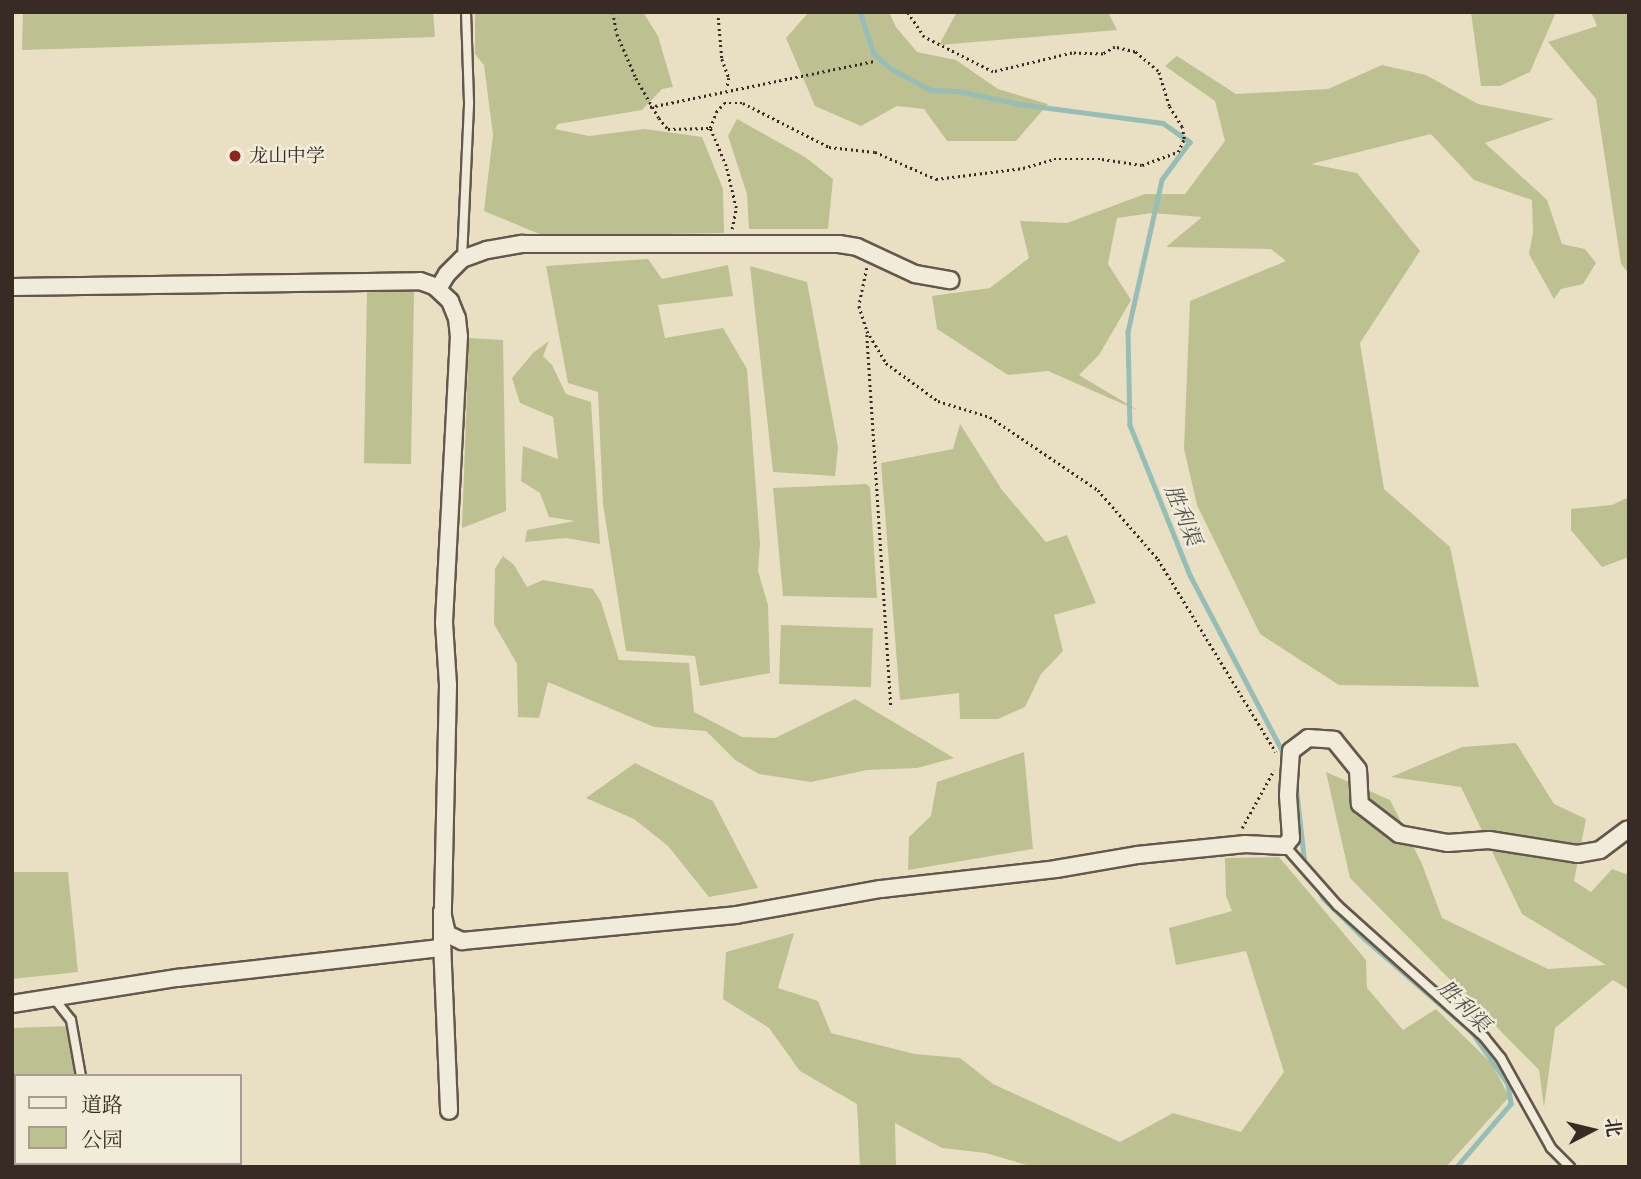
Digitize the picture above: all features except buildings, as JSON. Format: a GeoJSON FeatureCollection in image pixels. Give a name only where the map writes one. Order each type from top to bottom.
{"type":"FeatureCollection","features":[{"type":"Feature","properties":{"kind":"street"},"geometry":{"type":"LineString","coordinates":[[438,289],[447,274],[462,260],[487,250],[522,244],[839,243],[924,277],[950,280]]}},
{"type":"Feature","properties":{"kind":"street"},"geometry":{"type":"LineString","coordinates":[[12,287],[393,280],[420,281],[438,289],[450,301],[457,318],[459,336],[444,623],[448,685],[442,948],[449,1111]]}},
{"type":"Feature","properties":{"kind":"street"},"geometry":{"type":"LineString","coordinates":[[442,912],[447,934],[462,941],[736,915],[881,889],[1228,846],[1285,846],[1291,838],[1282,773],[1285,757],[1308,738],[1334,740],[1358,771],[1360,804],[1399,834],[1448,843],[1489,840],[1577,854],[1600,850],[1627,830]]}},
{"type":"Feature","properties":{"kind":"street"},"geometry":{"type":"LineString","coordinates":[[12,1004],[177,978],[442,948]]}},
{"type":"Feature","properties":{"kind":"lane"},"geometry":{"type":"LineString","coordinates":[[462,260],[469,102],[466,12]]}},
{"type":"Feature","properties":{"kind":"lane"},"geometry":{"type":"LineString","coordinates":[[1285,846],[1337,905],[1484,1037],[1508,1070],[1551,1148],[1570,1167]]}},
{"type":"Feature","properties":{"kind":"lane"},"geometry":{"type":"LineString","coordinates":[[53,997],[71,1020],[81,1074]]}},
{"type":"Feature","properties":{"kind":"path"},"geometry":{"type":"LineString","coordinates":[[613,12],[617,34],[650,107],[668,129],[710,128]]}},
{"type":"Feature","properties":{"kind":"path"},"geometry":{"type":"LineString","coordinates":[[718,12],[722,58],[729,78],[727,89]]}},
{"type":"Feature","properties":{"kind":"path"},"geometry":{"type":"LineString","coordinates":[[723,243],[736,222],[736,208],[726,166],[710,128],[724,103],[743,103],[829,147],[874,152],[936,179],[1023,168],[1054,159],[1102,159],[1142,165],[1178,152],[1184,139],[1183,129],[1170,106],[1158,71],[1135,52],[1115,47],[1102,54],[1072,52],[993,72],[924,37],[907,12]]}},
{"type":"Feature","properties":{"kind":"path"},"geometry":{"type":"LineString","coordinates":[[650,107],[727,89],[874,61]]}},
{"type":"Feature","properties":{"kind":"path"},"geometry":{"type":"LineString","coordinates":[[877,256],[868,261],[859,306],[867,331],[886,363],[921,392],[938,401],[990,417],[1098,490],[1158,559],[1285,757]]}},
{"type":"Feature","properties":{"kind":"path"},"geometry":{"type":"LineString","coordinates":[[867,331],[891,705]]}},
{"type":"Feature","properties":{"kind":"path"},"geometry":{"type":"LineString","coordinates":[[1228,846],[1282,773]]}},
{"type":"Feature","properties":{"kind":"green space"},"geometry":{"type":"Polygon","coordinates":[[[23,12],[433,12],[435,37],[22,50],[23,12]]]}},
{"type":"Feature","properties":{"kind":"green space"},"geometry":{"type":"Polygon","coordinates":[[[475,12],[643,12],[658,36],[673,87],[662,89],[642,110],[558,124],[555,129],[589,136],[645,129],[702,137],[723,189],[724,233],[544,236],[484,211],[493,135],[484,65],[475,54],[475,12]]]}},
{"type":"Feature","properties":{"kind":"green space"},"geometry":{"type":"Polygon","coordinates":[[[809,12],[889,12],[896,27],[917,52],[956,60],[998,89],[1048,104],[1016,141],[947,141],[924,109],[897,106],[861,126],[815,106],[786,38],[809,12]]]}},
{"type":"Feature","properties":{"kind":"green space"},"geometry":{"type":"Polygon","coordinates":[[[957,12],[1108,12],[1117,30],[939,45],[957,12]]]}},
{"type":"Feature","properties":{"kind":"green space"},"geometry":{"type":"Polygon","coordinates":[[[1471,12],[1556,12],[1530,72],[1500,86],[1481,86],[1471,12]]]}},
{"type":"Feature","properties":{"kind":"green space"},"geometry":{"type":"Polygon","coordinates":[[[1591,12],[1629,12],[1629,274],[1621,264],[1596,99],[1548,42],[1597,26],[1591,12]]]}},
{"type":"Feature","properties":{"kind":"green space"},"geometry":{"type":"Polygon","coordinates":[[[1177,56],[1236,94],[1328,89],[1382,65],[1426,75],[1478,104],[1554,119],[1485,143],[1547,200],[1562,244],[1585,249],[1596,263],[1583,284],[1561,289],[1554,299],[1529,254],[1533,232],[1532,200],[1474,180],[1431,134],[1311,164],[1357,173],[1420,251],[1360,343],[1384,489],[1450,547],[1479,687],[1339,685],[1260,634],[1197,505],[1184,449],[1190,301],[1286,261],[1271,249],[1166,247],[1202,217],[1152,213],[1117,218],[1108,264],[1131,300],[1099,355],[1079,375],[1139,411],[1048,371],[1008,375],[937,329],[932,296],[990,288],[1029,258],[1020,221],[1067,223],[1145,194],[1185,194],[1225,141],[1215,101],[1165,66],[1177,56]]]}},
{"type":"Feature","properties":{"kind":"green space"},"geometry":{"type":"Polygon","coordinates":[[[737,119],[805,157],[833,179],[828,229],[749,229],[747,194],[728,136],[737,119]]]}},
{"type":"Feature","properties":{"kind":"green space"},"geometry":{"type":"Polygon","coordinates":[[[648,259],[662,279],[728,265],[733,296],[658,305],[665,338],[723,328],[747,369],[760,543],[758,571],[768,605],[770,673],[700,686],[695,656],[626,651],[603,504],[598,392],[568,383],[546,266],[648,259]]]}},
{"type":"Feature","properties":{"kind":"green space"},"geometry":{"type":"Polygon","coordinates":[[[750,266],[807,282],[838,447],[835,476],[773,472],[750,266]]]}},
{"type":"Feature","properties":{"kind":"green space"},"geometry":{"type":"Polygon","coordinates":[[[367,291],[414,292],[411,464],[364,463],[367,291]]]}},
{"type":"Feature","properties":{"kind":"green space"},"geometry":{"type":"Polygon","coordinates":[[[469,338],[503,340],[506,511],[462,528],[469,338]]]}},
{"type":"Feature","properties":{"kind":"green space"},"geometry":{"type":"Polygon","coordinates":[[[549,341],[543,356],[552,365],[566,394],[591,402],[600,544],[566,538],[525,542],[527,530],[575,521],[549,517],[540,493],[521,481],[523,446],[558,459],[553,417],[520,403],[512,378],[533,353],[549,341]]]}},
{"type":"Feature","properties":{"kind":"green space"},"geometry":{"type":"Polygon","coordinates":[[[960,424],[1002,490],[1046,542],[1067,535],[1096,603],[1054,615],[1063,651],[1041,674],[1025,707],[998,719],[960,719],[959,693],[900,700],[881,463],[953,449],[960,424]]]}},
{"type":"Feature","properties":{"kind":"green space"},"geometry":{"type":"Polygon","coordinates":[[[866,484],[870,487],[877,598],[783,596],[773,488],[866,484]]]}},
{"type":"Feature","properties":{"kind":"green space"},"geometry":{"type":"Polygon","coordinates":[[[1629,497],[1629,557],[1602,567],[1571,530],[1571,509],[1612,505],[1629,497]]]}},
{"type":"Feature","properties":{"kind":"green space"},"geometry":{"type":"Polygon","coordinates":[[[503,556],[514,565],[527,587],[543,580],[593,589],[601,602],[619,660],[689,663],[694,712],[742,737],[775,738],[855,699],[954,758],[917,768],[867,770],[811,782],[759,774],[735,760],[706,731],[654,727],[548,682],[539,718],[518,717],[517,664],[494,624],[495,569],[503,556]]]}},
{"type":"Feature","properties":{"kind":"green space"},"geometry":{"type":"Polygon","coordinates":[[[781,625],[873,628],[871,687],[779,684],[781,625]]]}},
{"type":"Feature","properties":{"kind":"green space"},"geometry":{"type":"Polygon","coordinates":[[[1516,743],[1554,804],[1586,819],[1574,881],[1591,892],[1612,869],[1629,875],[1629,990],[1613,980],[1555,1028],[1544,1107],[1539,1070],[1350,878],[1326,772],[1390,800],[1422,864],[1442,918],[1548,969],[1606,965],[1522,914],[1461,787],[1391,777],[1462,747],[1516,743]]]}},
{"type":"Feature","properties":{"kind":"green space"},"geometry":{"type":"Polygon","coordinates":[[[1024,752],[1033,849],[908,870],[909,837],[931,816],[937,782],[1024,752]]]}},
{"type":"Feature","properties":{"kind":"green space"},"geometry":{"type":"Polygon","coordinates":[[[635,763],[713,801],[758,888],[709,897],[668,846],[634,819],[586,798],[635,763]]]}},
{"type":"Feature","properties":{"kind":"green space"},"geometry":{"type":"Polygon","coordinates":[[[1279,857],[1366,960],[1367,988],[1403,1030],[1436,1009],[1491,1063],[1502,1083],[1509,1097],[1446,1167],[1033,1167],[986,1153],[942,1148],[895,1123],[896,1167],[860,1167],[857,1104],[800,1071],[769,1028],[723,999],[726,952],[794,933],[778,988],[818,1001],[831,1033],[915,1054],[960,1058],[993,1084],[1120,1142],[1173,1113],[1241,1132],[1284,1072],[1246,951],[1176,965],[1169,928],[1232,911],[1226,896],[1225,858],[1279,857]]]}},
{"type":"Feature","properties":{"kind":"green space"},"geometry":{"type":"Polygon","coordinates":[[[12,872],[68,872],[78,972],[12,979],[12,872]]]}},
{"type":"Feature","properties":{"kind":"green space"},"geometry":{"type":"Polygon","coordinates":[[[69,1026],[79,1074],[14,1074],[14,1131],[12,1131],[12,1028],[69,1026]]]}},
{"type":"Feature","properties":{"kind":"waterway","name":"胜利渠"},"geometry":{"type":"LineString","coordinates":[[860,12],[874,54],[892,69],[931,90],[959,91],[1019,104],[1163,123],[1190,142],[1162,180],[1128,332],[1130,425],[1190,575],[1285,756]]}},
{"type":"Feature","properties":{"kind":"waterway","name":"胜利渠"},"geometry":{"type":"LineString","coordinates":[[1296,784],[1305,865]]}},
{"type":"Feature","properties":{"kind":"waterway","name":"胜利渠"},"geometry":{"type":"LineString","coordinates":[[1318,888],[1323,898],[1365,939],[1472,1032],[1508,1084],[1511,1104],[1457,1167]]}},
{"type":"Feature","properties":{"kind":"place","name":"龙山中学"},"geometry":{"type":"Point","coordinates":[235,156]}}]}
